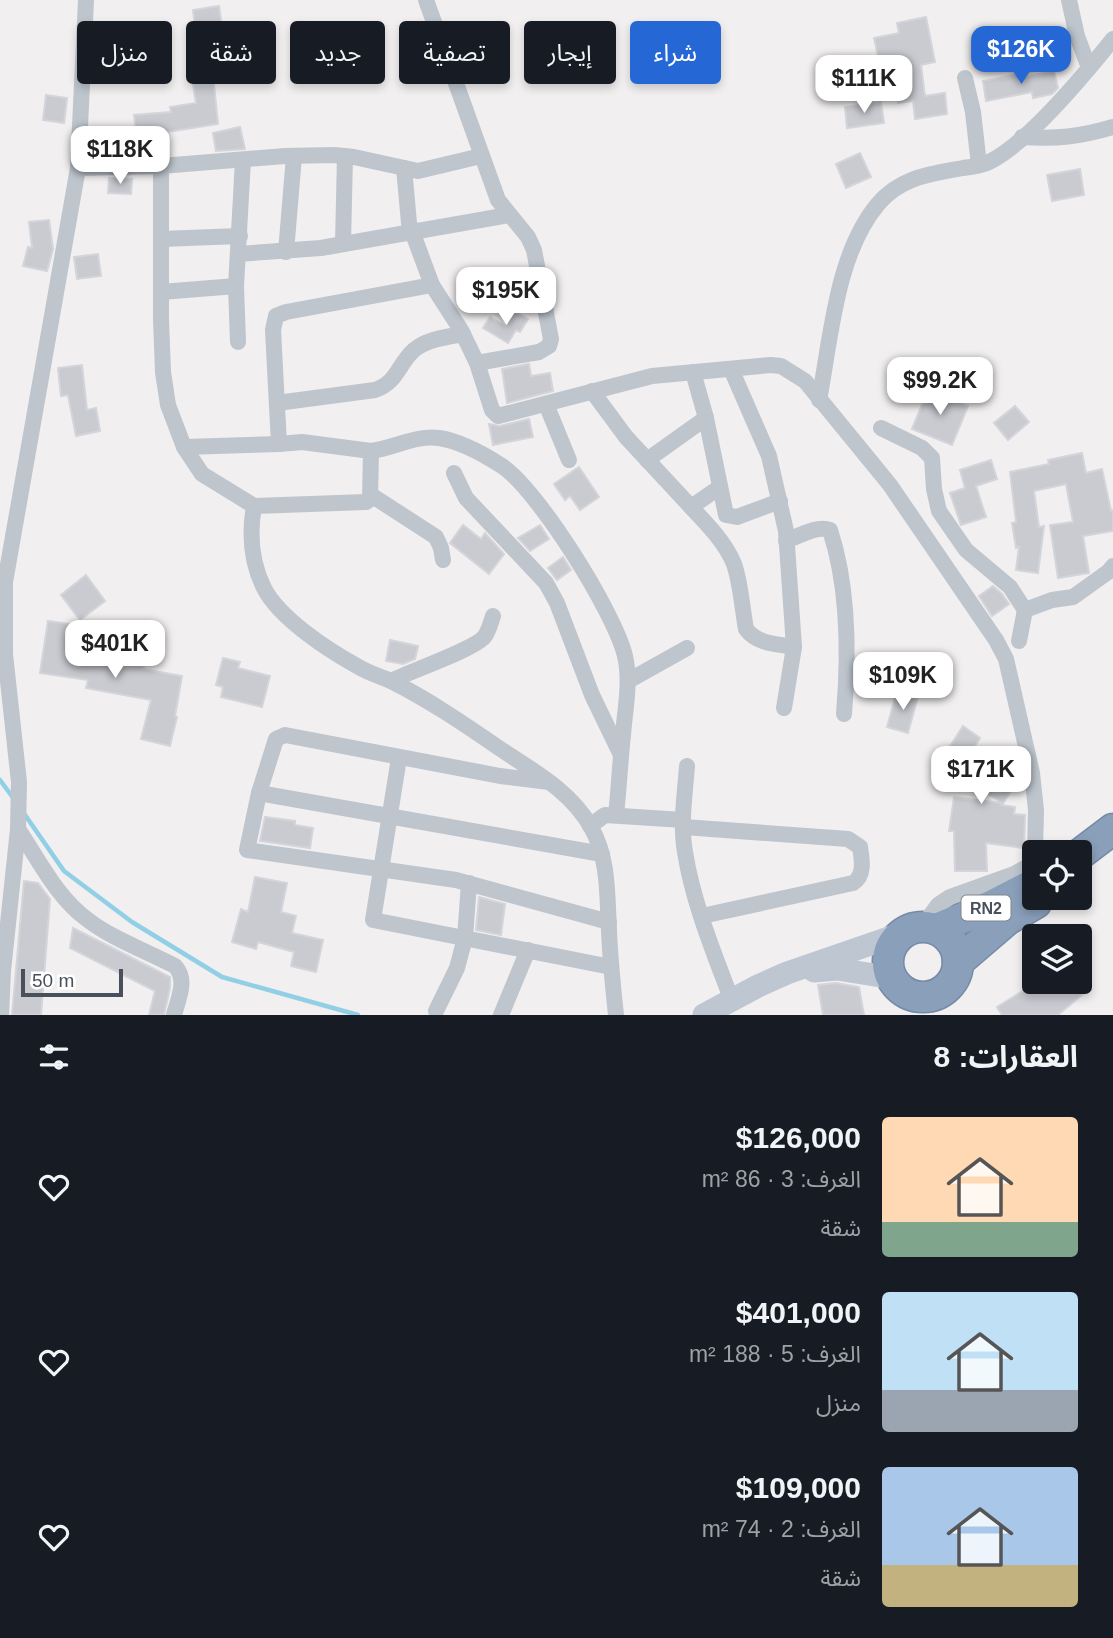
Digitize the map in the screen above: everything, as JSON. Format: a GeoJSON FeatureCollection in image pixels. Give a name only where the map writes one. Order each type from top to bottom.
{"type":"FeatureCollection","features":[{"type":"Feature","properties":{"kind":"highway"},"geometry":{"type":"LineString","coordinates":[[1092,845],[1113,829]]}},
{"type":"Feature","properties":{"kind":"highway"},"geometry":{"type":"LineString","coordinates":[[1092,867],[1113,852]]}},
{"type":"Feature","properties":{"kind":"highway","name":"RN2"},"geometry":{"type":"LineString","coordinates":[[921,930],[1022,889]]}},
{"type":"Feature","properties":{"kind":"highway","name":"RN2"},"geometry":{"type":"LineString","coordinates":[[958,962],[1007,920],[1024,910]]}},
{"type":"Feature","properties":{"kind":"highway"},"geometry":{"type":"LineString","coordinates":[[912,999],[889,966],[889,954],[894,942],[921,930]]}},
{"type":"Feature","properties":{"kind":"highway","name":"RN2"},"geometry":{"type":"LineString","coordinates":[[912,999],[946,988],[953,981],[958,962],[954,945],[948,937],[921,930]]}},
{"type":"Feature","properties":{"kind":"street"},"geometry":{"type":"LineString","coordinates":[[1,1015],[7,868],[18,826],[19,782],[5,654],[2,585],[78,168],[86,0]]}},
{"type":"Feature","properties":{"kind":"street"},"geometry":{"type":"LineString","coordinates":[[426,0],[498,200],[528,237],[534,250],[551,339],[549,346],[540,352],[477,363]]}},
{"type":"Feature","properties":{"kind":"street"},"geometry":{"type":"LineString","coordinates":[[1069,0],[1077,36],[1089,68]]}},
{"type":"Feature","properties":{"kind":"street"},"geometry":{"type":"LineString","coordinates":[[819,400],[847,262],[858,236],[878,204],[905,181],[979,165],[1001,155],[1089,68],[1113,39]]}},
{"type":"Feature","properties":{"kind":"street"},"geometry":{"type":"LineString","coordinates":[[965,78],[973,112],[979,165]]}},
{"type":"Feature","properties":{"kind":"street"},"geometry":{"type":"LineString","coordinates":[[1022,137],[1079,137],[1113,127]]}},
{"type":"Feature","properties":{"kind":"street"},"geometry":{"type":"LineString","coordinates":[[78,168],[161,166],[294,156],[345,156],[418,172],[481,156]]}},
{"type":"Feature","properties":{"kind":"street"},"geometry":{"type":"LineString","coordinates":[[286,252],[294,156]]}},
{"type":"Feature","properties":{"kind":"street"},"geometry":{"type":"LineString","coordinates":[[342,244],[345,156]]}},
{"type":"Feature","properties":{"kind":"street"},"geometry":{"type":"LineString","coordinates":[[238,342],[236,286],[243,160]]}},
{"type":"Feature","properties":{"kind":"street"},"geometry":{"type":"LineString","coordinates":[[161,166],[163,372],[168,405],[184,447],[202,474],[254,506],[366,502],[371,495],[371,451]]}},
{"type":"Feature","properties":{"kind":"street"},"geometry":{"type":"LineString","coordinates":[[404,168],[405,197],[412,232],[432,285],[463,334],[477,363],[495,414],[502,416],[652,376],[781,366],[805,381],[890,485],[996,640],[1006,659],[1032,773],[1036,810],[1035,840]]}},
{"type":"Feature","properties":{"kind":"street"},"geometry":{"type":"LineString","coordinates":[[238,254],[286,252],[342,244],[509,215]]}},
{"type":"Feature","properties":{"kind":"street"},"geometry":{"type":"LineString","coordinates":[[161,239],[240,236]]}},
{"type":"Feature","properties":{"kind":"street"},"geometry":{"type":"LineString","coordinates":[[279,444],[272,330],[276,316],[432,285]]}},
{"type":"Feature","properties":{"kind":"street"},"geometry":{"type":"LineString","coordinates":[[161,292],[236,286]]}},
{"type":"Feature","properties":{"kind":"street"},"geometry":{"type":"LineString","coordinates":[[276,403],[375,390],[386,386],[416,349],[426,342],[463,334]]}},
{"type":"Feature","properties":{"kind":"street"},"geometry":{"type":"LineString","coordinates":[[731,369],[769,456],[780,501],[786,541],[794,647],[784,708]]}},
{"type":"Feature","properties":{"kind":"street"},"geometry":{"type":"LineString","coordinates":[[693,372],[706,418],[724,510],[729,517],[737,517],[780,501]]}},
{"type":"Feature","properties":{"kind":"street"},"geometry":{"type":"LineString","coordinates":[[592,391],[626,437],[721,542],[733,561],[746,629],[760,641],[794,647]]}},
{"type":"Feature","properties":{"kind":"street"},"geometry":{"type":"LineString","coordinates":[[546,404],[569,460]]}},
{"type":"Feature","properties":{"kind":"street"},"geometry":{"type":"LineString","coordinates":[[647,460],[706,418]]}},
{"type":"Feature","properties":{"kind":"street"},"geometry":{"type":"LineString","coordinates":[[881,428],[922,448],[932,458],[939,511],[966,550],[1010,587],[1026,610],[1019,641]]}},
{"type":"Feature","properties":{"kind":"street"},"geometry":{"type":"LineString","coordinates":[[184,447],[302,442],[371,451],[419,439],[438,438],[454,442],[503,466],[530,494],[584,570],[616,628],[626,657],[628,681],[615,815]]}},
{"type":"Feature","properties":{"kind":"street"},"geometry":{"type":"LineString","coordinates":[[454,473],[466,498],[547,583],[592,695],[621,755]]}},
{"type":"Feature","properties":{"kind":"street"},"geometry":{"type":"LineString","coordinates":[[691,507],[720,487]]}},
{"type":"Feature","properties":{"kind":"street"},"geometry":{"type":"LineString","coordinates":[[371,495],[436,537],[443,560]]}},
{"type":"Feature","properties":{"kind":"street"},"geometry":{"type":"LineString","coordinates":[[254,506],[250,528],[253,555],[268,595],[286,615],[322,645],[359,668],[391,681],[451,715],[553,782],[590,826],[607,877],[616,1015]]}},
{"type":"Feature","properties":{"kind":"street"},"geometry":{"type":"LineString","coordinates":[[786,541],[825,528],[830,530],[843,589],[846,626],[848,672],[844,714]]}},
{"type":"Feature","properties":{"kind":"street"},"geometry":{"type":"LineString","coordinates":[[1026,610],[1052,600],[1073,597],[1113,566]]}},
{"type":"Feature","properties":{"kind":"street"},"geometry":{"type":"LineString","coordinates":[[391,681],[468,648],[484,638],[493,616]]}},
{"type":"Feature","properties":{"kind":"street"},"geometry":{"type":"LineString","coordinates":[[628,681],[687,649]]}},
{"type":"Feature","properties":{"kind":"street"},"geometry":{"type":"LineString","coordinates":[[553,782],[500,776],[281,736],[276,739],[258,793],[247,850],[469,884],[609,922]]}},
{"type":"Feature","properties":{"kind":"street"},"geometry":{"type":"LineString","coordinates":[[399,758],[373,920],[611,967]]}},
{"type":"Feature","properties":{"kind":"street"},"geometry":{"type":"LineString","coordinates":[[687,766],[684,850],[702,916],[732,1001]]}},
{"type":"Feature","properties":{"kind":"street"},"geometry":{"type":"LineString","coordinates":[[258,793],[601,854]]}},
{"type":"Feature","properties":{"kind":"street"},"geometry":{"type":"LineString","coordinates":[[590,826],[604,815],[615,815],[848,839],[860,847],[861,873],[853,883],[702,916]]}},
{"type":"Feature","properties":{"kind":"street"},"geometry":{"type":"LineString","coordinates":[[18,826],[57,889],[72,907],[89,922],[175,966],[180,972],[182,984],[174,1015]]}},
{"type":"Feature","properties":{"kind":"street"},"geometry":{"type":"LineString","coordinates":[[704,1015],[787,973],[856,948],[921,930],[938,905],[950,897],[1022,870]]}},
{"type":"Feature","properties":{"kind":"street"},"geometry":{"type":"LineString","coordinates":[[436,1011],[457,968],[465,938],[469,884]]}},
{"type":"Feature","properties":{"kind":"street"},"geometry":{"type":"LineString","coordinates":[[501,1015],[528,950]]}},
{"type":"Feature","properties":{"kind":"street"},"geometry":{"type":"LineString","coordinates":[[787,973],[837,969],[912,999]]}},
{"type":"Feature","properties":{"kind":"building"},"geometry":{"type":"Polygon","coordinates":[[[219,6],[221,21],[194,21],[193,10],[219,6]]]}},
{"type":"Feature","properties":{"kind":"building"},"geometry":{"type":"Polygon","coordinates":[[[926,17],[935,62],[921,65],[925,96],[945,93],[947,114],[915,119],[913,101],[898,103],[895,82],[908,80],[904,60],[880,65],[874,38],[899,33],[897,23],[926,17]]]}},
{"type":"Feature","properties":{"kind":"building"},"geometry":{"type":"Polygon","coordinates":[[[1054,71],[1058,88],[1052,94],[1033,98],[1032,92],[986,101],[983,81],[1020,74],[1021,78],[1054,71]]]}},
{"type":"Feature","properties":{"kind":"building"},"geometry":{"type":"Polygon","coordinates":[[[193,84],[214,84],[218,124],[167,132],[168,148],[96,156],[93,136],[136,130],[134,115],[171,112],[170,107],[196,103],[193,84]]]}},
{"type":"Feature","properties":{"kind":"building"},"geometry":{"type":"Polygon","coordinates":[[[46,95],[67,98],[64,123],[43,120],[46,95]]]}},
{"type":"Feature","properties":{"kind":"building"},"geometry":{"type":"Polygon","coordinates":[[[881,102],[884,123],[847,128],[845,107],[881,102]]]}},
{"type":"Feature","properties":{"kind":"building"},"geometry":{"type":"Polygon","coordinates":[[[240,127],[245,149],[216,151],[213,133],[240,127]]]}},
{"type":"Feature","properties":{"kind":"building"},"geometry":{"type":"Polygon","coordinates":[[[860,153],[871,177],[846,188],[836,164],[860,153]]]}},
{"type":"Feature","properties":{"kind":"building"},"geometry":{"type":"Polygon","coordinates":[[[1080,169],[1084,195],[1052,201],[1047,175],[1080,169]]]}},
{"type":"Feature","properties":{"kind":"building"},"geometry":{"type":"Polygon","coordinates":[[[109,178],[132,179],[131,194],[108,193],[109,178]]]}},
{"type":"Feature","properties":{"kind":"building"},"geometry":{"type":"Polygon","coordinates":[[[49,220],[53,249],[47,271],[23,266],[28,247],[32,248],[29,222],[49,220]]]}},
{"type":"Feature","properties":{"kind":"building"},"geometry":{"type":"Polygon","coordinates":[[[98,254],[101,276],[77,279],[74,257],[98,254]]]}},
{"type":"Feature","properties":{"kind":"building"},"geometry":{"type":"Polygon","coordinates":[[[514,311],[528,319],[520,332],[516,330],[508,343],[483,328],[490,317],[506,326],[514,311]]]}},
{"type":"Feature","properties":{"kind":"building"},"geometry":{"type":"Polygon","coordinates":[[[529,364],[531,376],[550,373],[553,391],[507,403],[502,369],[529,364]]]}},
{"type":"Feature","properties":{"kind":"building"},"geometry":{"type":"Polygon","coordinates":[[[82,365],[87,410],[96,408],[100,431],[76,436],[68,395],[61,396],[58,368],[82,365]]]}},
{"type":"Feature","properties":{"kind":"building"},"geometry":{"type":"Polygon","coordinates":[[[928,390],[968,406],[952,445],[912,429],[928,390]]]}},
{"type":"Feature","properties":{"kind":"building"},"geometry":{"type":"Polygon","coordinates":[[[1015,406],[1029,422],[1008,440],[994,423],[1015,406]]]}},
{"type":"Feature","properties":{"kind":"building"},"geometry":{"type":"Polygon","coordinates":[[[529,419],[533,437],[493,445],[489,424],[500,426],[529,419]]]}},
{"type":"Feature","properties":{"kind":"building"},"geometry":{"type":"Polygon","coordinates":[[[1082,453],[1086,473],[1102,469],[1111,511],[1113,510],[1113,531],[1083,536],[1089,573],[1058,578],[1050,525],[1073,522],[1066,484],[1034,491],[1039,527],[1044,526],[1038,573],[1016,570],[1019,547],[1016,548],[1012,523],[1016,522],[1010,472],[1049,464],[1048,460],[1082,453]]]}},
{"type":"Feature","properties":{"kind":"building"},"geometry":{"type":"Polygon","coordinates":[[[991,460],[997,479],[976,486],[986,517],[961,525],[950,493],[965,488],[960,470],[991,460]]]}},
{"type":"Feature","properties":{"kind":"building"},"geometry":{"type":"Polygon","coordinates":[[[579,467],[599,497],[580,510],[570,496],[565,500],[554,484],[579,467]]]}},
{"type":"Feature","properties":{"kind":"building"},"geometry":{"type":"Polygon","coordinates":[[[463,525],[481,539],[485,533],[504,554],[489,574],[450,543],[463,525]]]}},
{"type":"Feature","properties":{"kind":"building"},"geometry":{"type":"Polygon","coordinates":[[[540,525],[549,539],[530,551],[518,538],[540,525]]]}},
{"type":"Feature","properties":{"kind":"building"},"geometry":{"type":"Polygon","coordinates":[[[563,557],[571,570],[557,580],[548,568],[563,557]]]}},
{"type":"Feature","properties":{"kind":"building"},"geometry":{"type":"Polygon","coordinates":[[[86,575],[105,601],[80,620],[61,595],[86,575]]]}},
{"type":"Feature","properties":{"kind":"building"},"geometry":{"type":"Polygon","coordinates":[[[993,586],[1009,604],[992,616],[979,596],[993,586]]]}},
{"type":"Feature","properties":{"kind":"building"},"geometry":{"type":"Polygon","coordinates":[[[48,621],[77,625],[74,648],[85,649],[84,655],[182,676],[170,746],[141,739],[151,700],[86,688],[88,680],[40,673],[48,621]]]}},
{"type":"Feature","properties":{"kind":"building"},"geometry":{"type":"Polygon","coordinates":[[[390,640],[418,646],[415,659],[403,664],[386,661],[390,640]]]}},
{"type":"Feature","properties":{"kind":"building"},"geometry":{"type":"Polygon","coordinates":[[[930,653],[933,675],[908,681],[905,656],[930,653]]]}},
{"type":"Feature","properties":{"kind":"building"},"geometry":{"type":"Polygon","coordinates":[[[223,658],[240,662],[238,668],[270,676],[262,707],[221,697],[223,687],[216,685],[223,658]]]}},
{"type":"Feature","properties":{"kind":"building"},"geometry":{"type":"Polygon","coordinates":[[[897,691],[918,696],[908,733],[887,727],[897,691]]]}},
{"type":"Feature","properties":{"kind":"building"},"geometry":{"type":"Polygon","coordinates":[[[963,726],[980,738],[973,749],[1019,779],[1002,805],[1015,807],[1014,814],[1025,815],[1022,848],[986,843],[987,871],[955,871],[954,831],[949,831],[954,797],[1002,803],[940,762],[963,726]]]}},
{"type":"Feature","properties":{"kind":"building"},"geometry":{"type":"Polygon","coordinates":[[[265,817],[295,821],[295,825],[313,828],[310,848],[260,841],[265,817]]]}},
{"type":"Feature","properties":{"kind":"building"},"geometry":{"type":"Polygon","coordinates":[[[255,877],[287,883],[281,912],[296,916],[292,933],[323,940],[316,972],[291,966],[294,952],[258,942],[256,949],[232,942],[241,909],[248,912],[255,877]]]}},
{"type":"Feature","properties":{"kind":"building"},"geometry":{"type":"Polygon","coordinates":[[[24,881],[38,883],[50,899],[41,1015],[12,1015],[24,881]]]}},
{"type":"Feature","properties":{"kind":"building"},"geometry":{"type":"Polygon","coordinates":[[[479,897],[505,904],[501,935],[476,930],[479,897]]]}},
{"type":"Feature","properties":{"kind":"building"},"geometry":{"type":"Polygon","coordinates":[[[73,928],[170,977],[164,1015],[149,1015],[155,991],[70,948],[73,928]]]}},
{"type":"Feature","properties":{"kind":"building"},"geometry":{"type":"Polygon","coordinates":[[[836,983],[859,987],[864,1015],[823,1015],[818,985],[836,983]]]}},
{"type":"Feature","properties":{"kind":"building"},"geometry":{"type":"Polygon","coordinates":[[[1022,991],[1022,994],[1083,994],[1058,1015],[1002,1015],[997,1007],[1022,991]]]}},
{"type":"Feature","properties":{"kind":"waterway"},"geometry":{"type":"LineString","coordinates":[[0,780],[14,799]]}},
{"type":"Feature","properties":{"kind":"waterway"},"geometry":{"type":"LineString","coordinates":[[23,812],[64,871],[132,922],[222,977],[358,1015]]}}]}
